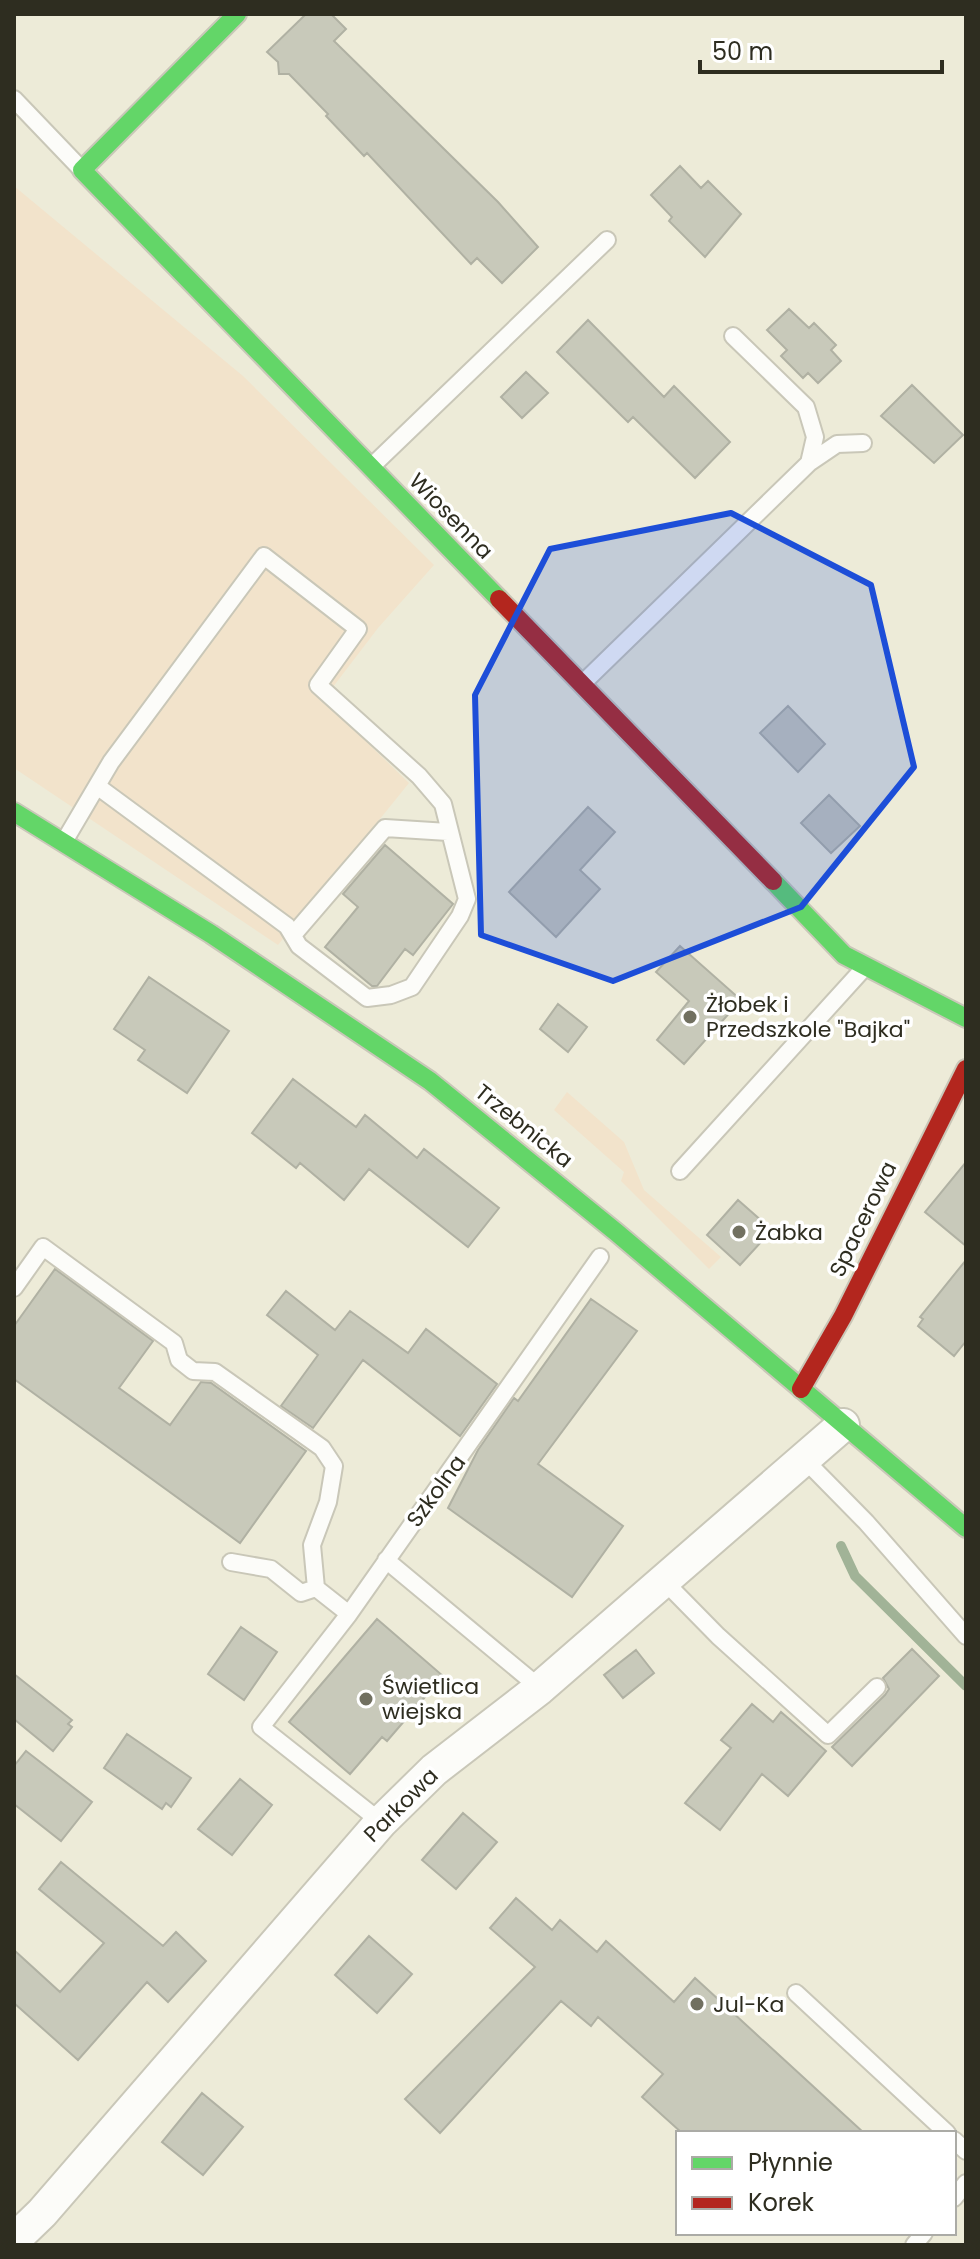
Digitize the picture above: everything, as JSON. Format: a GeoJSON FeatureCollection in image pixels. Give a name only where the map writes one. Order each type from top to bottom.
{"type":"FeatureCollection","features":[{"type":"Feature","properties":{"kind":"street"},"geometry":{"type":"LineString","coordinates":[[82,170],[237,14]]}},
{"type":"Feature","properties":{"kind":"street","name":"Wiosenna"},"geometry":{"type":"LineString","coordinates":[[82,170],[844,955],[966,1018]]}},
{"type":"Feature","properties":{"kind":"street","name":"Trzebnicka"},"geometry":{"type":"LineString","coordinates":[[14,812],[211,934],[430,1081],[966,1528]]}},
{"type":"Feature","properties":{"kind":"street","name":"Spacerowa"},"geometry":{"type":"LineString","coordinates":[[801,1389],[843,1316],[966,1069]]}},
{"type":"Feature","properties":{"kind":"street","name":"Parkowa"},"geometry":{"type":"LineString","coordinates":[[14,2240],[42,2213],[381,1822],[434,1770],[540,1688],[843,1425]]}},
{"type":"Feature","properties":{"kind":"lane"},"geometry":{"type":"LineString","coordinates":[[14,99],[82,170]]}},
{"type":"Feature","properties":{"kind":"lane"},"geometry":{"type":"LineString","coordinates":[[370,468],[607,240]]}},
{"type":"Feature","properties":{"kind":"lane"},"geometry":{"type":"LineString","coordinates":[[733,336],[806,407],[815,437],[809,463]]}},
{"type":"Feature","properties":{"kind":"lane"},"geometry":{"type":"LineString","coordinates":[[582,684],[809,463],[837,444],[863,443]]}},
{"type":"Feature","properties":{"kind":"lane"},"geometry":{"type":"LineString","coordinates":[[64,842],[111,762],[264,556],[358,629],[318,685],[419,776],[443,804],[467,899],[460,916],[412,987],[391,995],[367,998],[299,946],[287,926],[97,786]]}},
{"type":"Feature","properties":{"kind":"lane"},"geometry":{"type":"LineString","coordinates":[[293,935],[385,828],[448,832]]}},
{"type":"Feature","properties":{"kind":"lane"},"geometry":{"type":"LineString","coordinates":[[680,1171],[866,966]]}},
{"type":"Feature","properties":{"kind":"lane"},"geometry":{"type":"LineString","coordinates":[[14,1288],[43,1247],[174,1343],[179,1360],[193,1371],[215,1372],[322,1448],[334,1466],[328,1502],[312,1545],[316,1588],[349,1614]]}},
{"type":"Feature","properties":{"kind":"lane","name":"Szkolna"},"geometry":{"type":"LineString","coordinates":[[381,1822],[261,1727],[349,1614],[600,1257]]}},
{"type":"Feature","properties":{"kind":"lane"},"geometry":{"type":"LineString","coordinates":[[805,1460],[866,1522],[966,1636]]}},
{"type":"Feature","properties":{"kind":"lane"},"geometry":{"type":"LineString","coordinates":[[386,1560],[540,1688]]}},
{"type":"Feature","properties":{"kind":"lane"},"geometry":{"type":"LineString","coordinates":[[231,1562],[271,1569],[301,1593],[316,1588]]}},
{"type":"Feature","properties":{"kind":"lane"},"geometry":{"type":"LineString","coordinates":[[664,1581],[718,1636],[828,1735],[877,1687]]}},
{"type":"Feature","properties":{"kind":"lane"},"geometry":{"type":"LineString","coordinates":[[796,1993],[945,2131]]}},
{"type":"Feature","properties":{"kind":"highlighted area"},"geometry":{"type":"Polygon","coordinates":[[[731,513],[871,585],[914,767],[801,907],[613,981],[481,935],[475,695],[550,549],[731,513]]]}},
{"type":"Feature","properties":{"kind":"shaded area"},"geometry":{"type":"Polygon","coordinates":[[[14,186],[243,376],[434,565],[378,628],[323,700],[409,783],[278,945],[14,768],[14,186]]]}},
{"type":"Feature","properties":{"kind":"shaded area"},"geometry":{"type":"Polygon","coordinates":[[[567,1092],[624,1142],[644,1190],[721,1257],[709,1269],[621,1181],[624,1172],[554,1110],[567,1092]]]}},
{"type":"Feature","properties":{"kind":"building"},"geometry":{"type":"Polygon","coordinates":[[[306,14],[331,14],[346,29],[334,41],[498,202],[538,247],[502,283],[477,258],[471,264],[367,153],[364,156],[289,74],[279,74],[278,62],[267,52],[306,14]]]}},
{"type":"Feature","properties":{"kind":"building"},"geometry":{"type":"Polygon","coordinates":[[[680,166],[701,188],[708,181],[741,214],[705,257],[669,221],[672,217],[651,195],[680,166]]]}},
{"type":"Feature","properties":{"kind":"building"},"geometry":{"type":"Polygon","coordinates":[[[789,309],[809,328],[814,323],[836,345],[831,350],[841,361],[818,383],[808,373],[803,378],[781,356],[787,350],[767,330],[789,309]]]}},
{"type":"Feature","properties":{"kind":"building"},"geometry":{"type":"Polygon","coordinates":[[[588,320],[664,397],[674,386],[730,442],[695,478],[633,417],[628,422],[557,352],[588,320]]]}},
{"type":"Feature","properties":{"kind":"building"},"geometry":{"type":"Polygon","coordinates":[[[526,372],[548,393],[522,418],[501,397],[526,372]]]}},
{"type":"Feature","properties":{"kind":"building"},"geometry":{"type":"Polygon","coordinates":[[[912,385],[963,435],[934,463],[881,416],[912,385]]]}},
{"type":"Feature","properties":{"kind":"building"},"geometry":{"type":"Polygon","coordinates":[[[788,706],[825,744],[798,772],[760,733],[788,706]]]}},
{"type":"Feature","properties":{"kind":"building"},"geometry":{"type":"Polygon","coordinates":[[[829,795],[860,826],[831,853],[801,823],[829,795]]]}},
{"type":"Feature","properties":{"kind":"building"},"geometry":{"type":"Polygon","coordinates":[[[588,807],[615,832],[580,870],[600,889],[556,937],[509,892],[588,807]]]}},
{"type":"Feature","properties":{"kind":"building"},"geometry":{"type":"Polygon","coordinates":[[[385,845],[453,904],[413,955],[405,949],[377,986],[372,986],[325,947],[358,907],[343,894],[385,845]]]}},
{"type":"Feature","properties":{"kind":"building"},"geometry":{"type":"Polygon","coordinates":[[[680,946],[741,1000],[684,1064],[657,1040],[689,1001],[656,972],[680,946]]]}},
{"type":"Feature","properties":{"kind":"building"},"geometry":{"type":"Polygon","coordinates":[[[149,977],[229,1031],[187,1093],[138,1060],[145,1050],[114,1029],[149,977]]]}},
{"type":"Feature","properties":{"kind":"building"},"geometry":{"type":"Polygon","coordinates":[[[558,1004],[587,1027],[568,1052],[540,1029],[558,1004]]]}},
{"type":"Feature","properties":{"kind":"building"},"geometry":{"type":"Polygon","coordinates":[[[293,1079],[356,1127],[365,1115],[417,1158],[424,1149],[499,1208],[468,1247],[369,1169],[344,1200],[300,1163],[296,1168],[252,1133],[293,1079]]]}},
{"type":"Feature","properties":{"kind":"building"},"geometry":{"type":"Polygon","coordinates":[[[966,1162],[966,1246],[925,1212],[966,1162]]]}},
{"type":"Feature","properties":{"kind":"building"},"geometry":{"type":"Polygon","coordinates":[[[738,1200],[772,1230],[740,1265],[707,1235],[738,1200]]]}},
{"type":"Feature","properties":{"kind":"building"},"geometry":{"type":"Polygon","coordinates":[[[966,1260],[966,1341],[954,1356],[918,1326],[923,1319],[920,1317],[966,1260]]]}},
{"type":"Feature","properties":{"kind":"building"},"geometry":{"type":"Polygon","coordinates":[[[55,1269],[153,1341],[119,1388],[170,1425],[201,1382],[211,1383],[306,1451],[240,1543],[14,1379],[14,1326],[55,1269]]]}},
{"type":"Feature","properties":{"kind":"building"},"geometry":{"type":"Polygon","coordinates":[[[286,1291],[335,1330],[350,1311],[408,1353],[426,1329],[497,1384],[460,1436],[363,1360],[313,1428],[281,1406],[318,1355],[267,1315],[286,1291]]]}},
{"type":"Feature","properties":{"kind":"building"},"geometry":{"type":"Polygon","coordinates":[[[591,1299],[637,1331],[538,1464],[623,1526],[572,1597],[448,1508],[478,1450],[514,1398],[518,1401],[591,1299]]]}},
{"type":"Feature","properties":{"kind":"building","name":"Świetlica wiejska"},"geometry":{"type":"Polygon","coordinates":[[[377,1619],[443,1676],[387,1741],[382,1737],[350,1774],[289,1722],[377,1619]]]}},
{"type":"Feature","properties":{"kind":"building"},"geometry":{"type":"Polygon","coordinates":[[[241,1627],[277,1652],[244,1700],[208,1674],[241,1627]]]}},
{"type":"Feature","properties":{"kind":"building"},"geometry":{"type":"Polygon","coordinates":[[[912,1649],[939,1676],[852,1766],[832,1747],[885,1695],[889,1689],[883,1678],[912,1649]]]}},
{"type":"Feature","properties":{"kind":"building"},"geometry":{"type":"Polygon","coordinates":[[[636,1650],[654,1673],[623,1698],[604,1675],[636,1650]]]}},
{"type":"Feature","properties":{"kind":"building"},"geometry":{"type":"Polygon","coordinates":[[[14,1674],[72,1720],[68,1724],[72,1727],[53,1751],[14,1719],[14,1674]]]}},
{"type":"Feature","properties":{"kind":"building"},"geometry":{"type":"Polygon","coordinates":[[[752,1704],[773,1722],[781,1712],[826,1751],[788,1796],[762,1774],[720,1830],[685,1803],[731,1748],[721,1740],[752,1704]]]}},
{"type":"Feature","properties":{"kind":"building"},"geometry":{"type":"Polygon","coordinates":[[[127,1734],[191,1778],[171,1807],[166,1803],[162,1809],[104,1768],[127,1734]]]}},
{"type":"Feature","properties":{"kind":"building"},"geometry":{"type":"Polygon","coordinates":[[[26,1751],[92,1802],[61,1841],[14,1804],[14,1766],[26,1751]]]}},
{"type":"Feature","properties":{"kind":"building"},"geometry":{"type":"Polygon","coordinates":[[[240,1779],[272,1805],[232,1855],[198,1829],[240,1779]]]}},
{"type":"Feature","properties":{"kind":"building"},"geometry":{"type":"Polygon","coordinates":[[[463,1813],[497,1842],[456,1889],[422,1860],[463,1813]]]}},
{"type":"Feature","properties":{"kind":"building"},"geometry":{"type":"Polygon","coordinates":[[[61,1862],[163,1946],[176,1932],[206,1961],[168,2002],[147,1982],[78,2060],[14,2003],[14,1950],[60,1992],[104,1943],[39,1889],[61,1862]]]}},
{"type":"Feature","properties":{"kind":"building"},"geometry":{"type":"Polygon","coordinates":[[[516,1898],[552,1930],[560,1920],[597,1952],[606,1941],[674,2002],[695,1978],[862,2131],[680,2131],[642,2097],[663,2074],[598,2017],[591,2026],[561,2001],[440,2133],[405,2099],[535,1967],[490,1928],[516,1898]]]}},
{"type":"Feature","properties":{"kind":"building"},"geometry":{"type":"Polygon","coordinates":[[[369,1936],[412,1974],[377,2013],[335,1975],[369,1936]]]}},
{"type":"Feature","properties":{"kind":"building"},"geometry":{"type":"Polygon","coordinates":[[[202,2093],[243,2127],[203,2175],[162,2142],[202,2093]]]}},
{"type":"Feature","properties":{"kind":"waterway"},"geometry":{"type":"LineString","coordinates":[[841,1546],[855,1576],[966,1686]]}},
{"type":"Feature","properties":{"kind":"traffic: fast"},"geometry":{"type":"LineString","coordinates":[[237,14],[82,170],[499,599]]}},
{"type":"Feature","properties":{"kind":"traffic: fast"},"geometry":{"type":"LineString","coordinates":[[14,812],[211,934],[430,1081],[616,1232],[966,1528]]}},
{"type":"Feature","properties":{"kind":"traffic: fast"},"geometry":{"type":"LineString","coordinates":[[773,881],[844,955],[966,1018]]}},
{"type":"Feature","properties":{"kind":"traffic: jam"},"geometry":{"type":"LineString","coordinates":[[499,599],[773,881]]}},
{"type":"Feature","properties":{"kind":"traffic: jam"},"geometry":{"type":"LineString","coordinates":[[801,1389],[843,1316],[966,1069]]}},
{"type":"Feature","properties":{"kind":"place","name":"Żłobek i Przedszkole \"Bajka\""},"geometry":{"type":"Point","coordinates":[690,1017]}},
{"type":"Feature","properties":{"kind":"place","name":"Żabka"},"geometry":{"type":"Point","coordinates":[739,1232]}},
{"type":"Feature","properties":{"kind":"place","name":"Świetlica wiejska"},"geometry":{"type":"Point","coordinates":[366,1699]}},
{"type":"Feature","properties":{"kind":"place","name":"Jul-Ka"},"geometry":{"type":"Point","coordinates":[697,2004]}}]}
